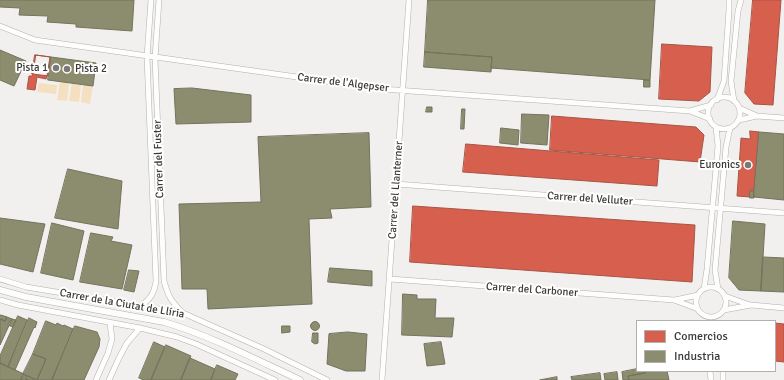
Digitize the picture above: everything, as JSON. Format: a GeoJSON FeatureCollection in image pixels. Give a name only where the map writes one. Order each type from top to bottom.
{"type":"FeatureCollection","features":[{"type":"Feature","properties":{"kind":"street","name":"Carrer del Fuster"},"geometry":{"type":"LineString","coordinates":[[141,306],[154,292],[156,281],[147,57],[151,0]]}},
{"type":"Feature","properties":{"kind":"street","name":"Carrer del Fuster"},"geometry":{"type":"LineString","coordinates":[[159,0],[155,58],[164,280],[167,294],[173,303],[183,313]]}},
{"type":"Feature","properties":{"kind":"street","name":"Carrer del Llanterner"},"geometry":{"type":"LineString","coordinates":[[382,380],[409,0]]}},
{"type":"Feature","properties":{"kind":"street"},"geometry":{"type":"LineString","coordinates":[[717,100],[724,81],[730,10],[729,0]]}},
{"type":"Feature","properties":{"kind":"street"},"geometry":{"type":"LineString","coordinates":[[739,120],[740,112],[734,101],[731,81],[738,11],[741,0]]}},
{"type":"Feature","properties":{"kind":"street","name":"Carrer de l'Algepser"},"geometry":{"type":"LineString","coordinates":[[0,26],[35,40],[382,89],[690,111]]}},
{"type":"Feature","properties":{"kind":"street"},"geometry":{"type":"LineString","coordinates":[[690,111],[711,105],[717,100],[726,98],[734,101]]}},
{"type":"Feature","properties":{"kind":"street"},"geometry":{"type":"LineString","coordinates":[[704,289],[718,146],[716,127],[708,114],[711,105]]}},
{"type":"Feature","properties":{"kind":"street"},"geometry":{"type":"LineString","coordinates":[[739,108],[757,116]]}},
{"type":"Feature","properties":{"kind":"street"},"geometry":{"type":"LineString","coordinates":[[690,111],[710,119]]}},
{"type":"Feature","properties":{"kind":"street"},"geometry":{"type":"LineString","coordinates":[[716,127],[725,129],[730,128],[739,120],[757,116],[784,118]]}},
{"type":"Feature","properties":{"kind":"street"},"geometry":{"type":"LineString","coordinates":[[718,289],[715,270],[726,147],[730,128]]}},
{"type":"Feature","properties":{"kind":"street","name":"Carrer del Velluter"},"geometry":{"type":"LineString","coordinates":[[396,184],[784,212]]}},
{"type":"Feature","properties":{"kind":"street","name":"Carrer de la Ciutat de Llíria"},"geometry":{"type":"LineString","coordinates":[[0,279],[26,286],[183,313],[264,349],[327,380]]}},
{"type":"Feature","properties":{"kind":"street","name":"Carrer del Carboner"},"geometry":{"type":"LineString","coordinates":[[390,279],[674,300],[698,295]]}},
{"type":"Feature","properties":{"kind":"street"},"geometry":{"type":"LineString","coordinates":[[704,320],[696,304],[698,295],[704,289],[714,287],[725,296],[751,305],[784,308]]}},
{"type":"Feature","properties":{"kind":"street","name":"Carrer de la Ciutat de Llíria"},"geometry":{"type":"LineString","coordinates":[[0,290],[26,297],[147,318],[179,326],[214,340],[300,380]]}},
{"type":"Feature","properties":{"kind":"street"},"geometry":{"type":"LineString","coordinates":[[720,320],[726,305],[725,296]]}},
{"type":"Feature","properties":{"kind":"street","name":"Carrer de la Ciutat de Llíria"},"geometry":{"type":"LineString","coordinates":[[0,300],[18,305],[140,328],[177,337],[196,344],[275,380]]}},
{"type":"Feature","properties":{"kind":"street","name":"Carrer del Carboner"},"geometry":{"type":"LineString","coordinates":[[674,300],[698,309]]}},
{"type":"Feature","properties":{"kind":"street"},"geometry":{"type":"LineString","coordinates":[[702,314],[712,317],[723,312],[751,305]]}},
{"type":"Feature","properties":{"kind":"street"},"geometry":{"type":"LineString","coordinates":[[96,380],[108,353],[112,339],[110,323]]}},
{"type":"Feature","properties":{"kind":"street"},"geometry":{"type":"LineString","coordinates":[[109,380],[119,358],[128,343],[140,328]]}},
{"type":"Feature","properties":{"kind":"shaded area"},"geometry":{"type":"Polygon","coordinates":[[[60,81],[69,83],[67,101],[57,100],[60,81]]]}},
{"type":"Feature","properties":{"kind":"shaded area"},"geometry":{"type":"Polygon","coordinates":[[[39,83],[57,85],[56,94],[37,92],[39,83]]]}},
{"type":"Feature","properties":{"kind":"shaded area"},"geometry":{"type":"Polygon","coordinates":[[[72,83],[81,84],[79,102],[69,101],[72,83]]]}},
{"type":"Feature","properties":{"kind":"shaded area"},"geometry":{"type":"Polygon","coordinates":[[[83,84],[93,85],[90,104],[81,102],[83,84]]]}},
{"type":"Feature","properties":{"kind":"building: Comercios"},"geometry":{"type":"Polygon","coordinates":[[[753,0],[781,0],[773,105],[754,104],[745,93],[753,0]]]}},
{"type":"Feature","properties":{"kind":"building: Comercios"},"geometry":{"type":"Polygon","coordinates":[[[662,44],[712,47],[710,92],[699,101],[659,99],[662,44]]]}},
{"type":"Feature","properties":{"kind":"building: Comercios"},"geometry":{"type":"Polygon","coordinates":[[[35,55],[51,57],[49,76],[32,74],[35,55]]]}},
{"type":"Feature","properties":{"kind":"building: Comercios"},"geometry":{"type":"Polygon","coordinates":[[[36,55],[50,57],[47,76],[46,79],[37,77],[35,90],[27,89],[29,76],[32,76],[33,74],[36,55]]]}},
{"type":"Feature","properties":{"kind":"building: Comercios"},"geometry":{"type":"Polygon","coordinates":[[[552,116],[696,127],[704,135],[700,162],[550,150],[552,116]]]}},
{"type":"Feature","properties":{"kind":"building: Comercios","name":"Euronics"},"geometry":{"type":"Polygon","coordinates":[[[750,131],[759,132],[754,191],[750,191],[750,197],[737,196],[741,138],[750,139],[750,131]]]}},
{"type":"Feature","properties":{"kind":"building: Comercios"},"geometry":{"type":"Polygon","coordinates":[[[466,144],[659,160],[657,186],[463,172],[466,144]]]}},
{"type":"Feature","properties":{"kind":"building: Comercios"},"geometry":{"type":"Polygon","coordinates":[[[413,206],[695,225],[692,282],[410,262],[413,206]]]}},
{"type":"Feature","properties":{"kind":"building: Comercios"},"geometry":{"type":"Polygon","coordinates":[[[776,323],[784,324],[784,362],[776,361],[776,323]]]}},
{"type":"Feature","properties":{"kind":"building: Industria"},"geometry":{"type":"Polygon","coordinates":[[[0,0],[134,0],[132,31],[76,27],[76,24],[47,22],[48,16],[19,15],[20,8],[0,7],[0,0]]]}},
{"type":"Feature","properties":{"kind":"building: Industria"},"geometry":{"type":"Polygon","coordinates":[[[428,0],[655,0],[650,80],[491,68],[492,57],[425,52],[428,0]]]}},
{"type":"Feature","properties":{"kind":"building: Industria"},"geometry":{"type":"Polygon","coordinates":[[[0,50],[26,61],[14,86],[0,80],[0,50]]]}},
{"type":"Feature","properties":{"kind":"building: Industria"},"geometry":{"type":"Polygon","coordinates":[[[425,52],[492,57],[491,72],[424,67],[425,52]]]}},
{"type":"Feature","properties":{"kind":"building: Industria"},"geometry":{"type":"Polygon","coordinates":[[[51,57],[96,63],[93,86],[48,80],[51,57]]]}},
{"type":"Feature","properties":{"kind":"building: Industria"},"geometry":{"type":"Polygon","coordinates":[[[644,80],[650,80],[650,87],[644,87],[644,80]]]}},
{"type":"Feature","properties":{"kind":"building: Industria"},"geometry":{"type":"Polygon","coordinates":[[[192,88],[251,95],[251,122],[176,124],[174,89],[192,88]]]}},
{"type":"Feature","properties":{"kind":"building: Industria"},"geometry":{"type":"Polygon","coordinates":[[[427,107],[432,107],[432,112],[426,112],[427,107]]]}},
{"type":"Feature","properties":{"kind":"building: Industria"},"geometry":{"type":"Polygon","coordinates":[[[462,109],[465,109],[464,129],[461,129],[462,109]]]}},
{"type":"Feature","properties":{"kind":"building: Industria"},"geometry":{"type":"Polygon","coordinates":[[[522,114],[549,115],[547,145],[521,143],[522,114]]]}},
{"type":"Feature","properties":{"kind":"building: Industria"},"geometry":{"type":"Polygon","coordinates":[[[501,128],[519,130],[518,145],[500,143],[501,128]]]}},
{"type":"Feature","properties":{"kind":"building: Industria"},"geometry":{"type":"Polygon","coordinates":[[[759,132],[784,134],[784,200],[754,197],[759,132]]]}},
{"type":"Feature","properties":{"kind":"building: Industria"},"geometry":{"type":"Polygon","coordinates":[[[369,133],[371,207],[330,209],[332,218],[309,219],[312,304],[208,309],[207,289],[182,289],[179,204],[261,202],[258,137],[369,133]]]}},
{"type":"Feature","properties":{"kind":"building: Industria"},"geometry":{"type":"Polygon","coordinates":[[[68,169],[122,181],[118,229],[55,218],[68,169]]]}},
{"type":"Feature","properties":{"kind":"building: Industria"},"geometry":{"type":"Polygon","coordinates":[[[750,191],[754,191],[754,198],[750,198],[750,191]]]}},
{"type":"Feature","properties":{"kind":"building: Industria"},"geometry":{"type":"Polygon","coordinates":[[[0,218],[45,224],[33,272],[0,264],[0,218]]]}},
{"type":"Feature","properties":{"kind":"building: Industria"},"geometry":{"type":"Polygon","coordinates":[[[733,221],[765,224],[761,291],[739,290],[729,278],[733,221]]]}},
{"type":"Feature","properties":{"kind":"building: Industria"},"geometry":{"type":"Polygon","coordinates":[[[52,223],[84,231],[73,280],[41,273],[52,223]]]}},
{"type":"Feature","properties":{"kind":"building: Industria"},"geometry":{"type":"Polygon","coordinates":[[[91,233],[113,237],[111,241],[132,245],[122,289],[80,282],[91,233]]]}},
{"type":"Feature","properties":{"kind":"building: Industria"},"geometry":{"type":"Polygon","coordinates":[[[763,257],[784,258],[784,292],[761,291],[763,257]]]}},
{"type":"Feature","properties":{"kind":"building: Industria"},"geometry":{"type":"Polygon","coordinates":[[[330,268],[372,271],[372,286],[328,282],[330,268]]]}},
{"type":"Feature","properties":{"kind":"building: Industria"},"geometry":{"type":"Polygon","coordinates":[[[129,270],[139,271],[134,292],[124,290],[129,270]]]}},
{"type":"Feature","properties":{"kind":"building: Industria"},"geometry":{"type":"Polygon","coordinates":[[[403,294],[417,295],[417,299],[436,299],[435,318],[454,318],[452,337],[402,335],[403,294]]]}},
{"type":"Feature","properties":{"kind":"building: Industria"},"geometry":{"type":"Polygon","coordinates":[[[1,315],[7,317],[5,321],[0,319],[1,315]]]}},
{"type":"Feature","properties":{"kind":"building: Industria"},"geometry":{"type":"Polygon","coordinates":[[[18,316],[27,320],[8,367],[0,363],[0,356],[18,316]]]}},
{"type":"Feature","properties":{"kind":"building: Industria"},"geometry":{"type":"Polygon","coordinates":[[[7,317],[12,319],[0,345],[0,319],[5,321],[7,317]]]}},
{"type":"Feature","properties":{"kind":"building: Industria"},"geometry":{"type":"Polygon","coordinates":[[[29,318],[37,322],[15,370],[8,367],[29,318]]]}},
{"type":"Feature","properties":{"kind":"building: Industria"},"geometry":{"type":"Polygon","coordinates":[[[12,319],[16,320],[13,327],[8,325],[12,319]]]}},
{"type":"Feature","properties":{"kind":"building: Industria"},"geometry":{"type":"Polygon","coordinates":[[[46,321],[56,325],[57,323],[63,326],[64,325],[73,329],[52,380],[37,380],[46,359],[33,354],[46,321]]]}},
{"type":"Feature","properties":{"kind":"building: Industria"},"geometry":{"type":"Polygon","coordinates":[[[315,321],[320,326],[315,331],[310,326],[315,321]]]}},
{"type":"Feature","properties":{"kind":"building: Industria"},"geometry":{"type":"Polygon","coordinates":[[[75,326],[97,332],[100,339],[99,347],[84,380],[52,380],[75,326]]]}},
{"type":"Feature","properties":{"kind":"building: Industria"},"geometry":{"type":"Polygon","coordinates":[[[282,326],[290,326],[290,332],[282,333],[282,326]]]}},
{"type":"Feature","properties":{"kind":"building: Industria"},"geometry":{"type":"Polygon","coordinates":[[[348,332],[367,334],[365,371],[346,371],[327,364],[329,334],[348,332]]]}},
{"type":"Feature","properties":{"kind":"building: Industria"},"geometry":{"type":"Polygon","coordinates":[[[313,333],[318,333],[318,343],[315,344],[312,342],[313,333]]]}},
{"type":"Feature","properties":{"kind":"building: Industria"},"geometry":{"type":"Polygon","coordinates":[[[154,342],[165,347],[151,380],[144,380],[139,378],[154,342]]]}},
{"type":"Feature","properties":{"kind":"building: Industria"},"geometry":{"type":"Polygon","coordinates":[[[441,342],[445,364],[427,366],[424,344],[441,342]]]}},
{"type":"Feature","properties":{"kind":"building: Industria"},"geometry":{"type":"Polygon","coordinates":[[[166,345],[191,356],[181,380],[151,380],[166,345]]]}},
{"type":"Feature","properties":{"kind":"building: Industria"},"geometry":{"type":"Polygon","coordinates":[[[33,354],[46,359],[37,380],[23,374],[33,354]]]}},
{"type":"Feature","properties":{"kind":"building: Industria"},"geometry":{"type":"Polygon","coordinates":[[[190,358],[215,369],[211,380],[181,380],[190,358]]]}},
{"type":"Feature","properties":{"kind":"building: Industria"},"geometry":{"type":"Polygon","coordinates":[[[0,363],[24,374],[21,380],[0,380],[0,363]]]}},
{"type":"Feature","properties":{"kind":"building: Industria"},"geometry":{"type":"Polygon","coordinates":[[[217,365],[238,374],[235,380],[211,380],[217,365]]]}},
{"type":"Feature","properties":{"kind":"building: Industria"},"geometry":{"type":"Polygon","coordinates":[[[636,369],[636,372],[645,373],[628,376],[629,380],[623,380],[622,372],[636,369]]]}},
{"type":"Feature","properties":{"kind":"building: Industria"},"geometry":{"type":"Polygon","coordinates":[[[617,372],[618,380],[605,380],[604,374],[617,372]]]}},
{"type":"Feature","properties":{"kind":"building: Industria"},"geometry":{"type":"Polygon","coordinates":[[[667,372],[669,380],[629,380],[628,376],[645,373],[667,372]]]}},
{"type":"Feature","properties":{"kind":"building: Industria"},"geometry":{"type":"Polygon","coordinates":[[[600,373],[601,380],[572,380],[571,377],[600,373]]]}},
{"type":"Feature","properties":{"kind":"building: Industria"},"geometry":{"type":"Polygon","coordinates":[[[23,374],[27,376],[26,380],[21,380],[23,374]]]}},
{"type":"Feature","properties":{"kind":"building: Industria"},"geometry":{"type":"Polygon","coordinates":[[[28,376],[36,380],[26,380],[28,376]]]}},
{"type":"Feature","properties":{"kind":"building: Industria"},"geometry":{"type":"Polygon","coordinates":[[[557,377],[557,380],[540,380],[557,377]]]}},
{"type":"Feature","properties":{"kind":"place","name":"Pista 1"},"geometry":{"type":"Point","coordinates":[56,68]}},
{"type":"Feature","properties":{"kind":"place","name":"Pista 2"},"geometry":{"type":"Point","coordinates":[67,69]}},
{"type":"Feature","properties":{"kind":"place","name":"Euronics"},"geometry":{"type":"Point","coordinates":[748,165]}}]}
